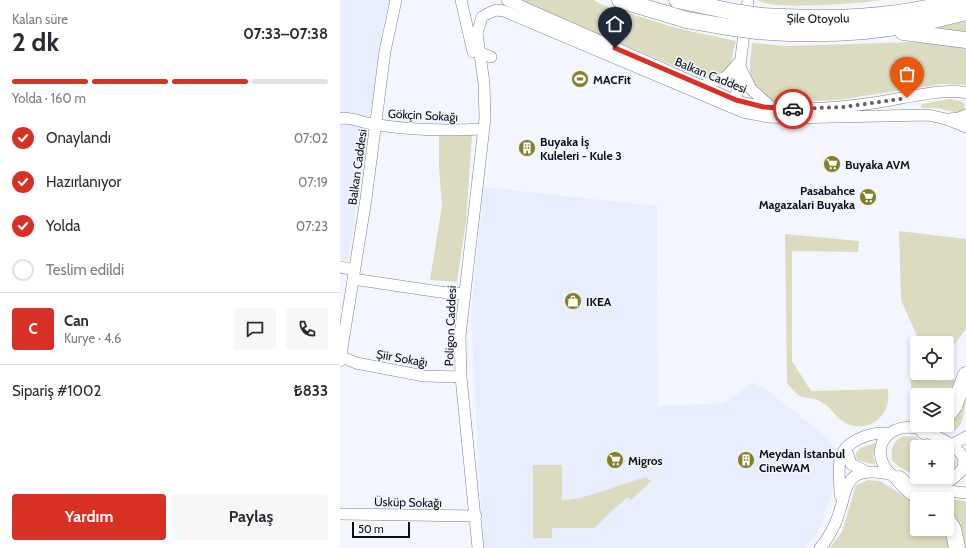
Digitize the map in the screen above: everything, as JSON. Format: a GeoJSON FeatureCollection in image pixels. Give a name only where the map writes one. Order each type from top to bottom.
{"type":"FeatureCollection","features":[{"type":"Feature","properties":{"kind":"highway"},"geometry":{"type":"LineString","coordinates":[[620,0],[687,20],[734,28],[759,23]]}},
{"type":"Feature","properties":{"kind":"highway","name":"Şile Otoyolu"},"geometry":{"type":"LineString","coordinates":[[677,0],[734,12],[759,23],[835,34],[885,30],[931,22],[966,12]]}},
{"type":"Feature","properties":{"kind":"highway","name":"Şile Otoyolu"},"geometry":{"type":"LineString","coordinates":[[759,23],[810,18],[879,15],[926,8],[959,0]]}},
{"type":"Feature","properties":{"kind":"highway"},"geometry":{"type":"LineString","coordinates":[[885,30],[966,40]]}},
{"type":"Feature","properties":{"kind":"highway"},"geometry":{"type":"LineString","coordinates":[[954,406],[966,375]]}},
{"type":"Feature","properties":{"kind":"highway"},"geometry":{"type":"LineString","coordinates":[[895,477],[912,492]]}},
{"type":"Feature","properties":{"kind":"highway"},"geometry":{"type":"LineString","coordinates":[[954,534],[957,548]]}},
{"type":"Feature","properties":{"kind":"street","name":"Balkan Caddesi"},"geometry":{"type":"LineString","coordinates":[[340,358],[366,199],[384,51],[396,0]]}},
{"type":"Feature","properties":{"kind":"street"},"geometry":{"type":"LineString","coordinates":[[482,129],[485,118],[485,96],[476,33],[484,15],[491,6],[491,0]]}},
{"type":"Feature","properties":{"kind":"street","name":"Balkan Caddesi"},"geometry":{"type":"LineString","coordinates":[[507,0],[702,86],[735,105],[772,108],[844,107],[942,92],[964,94]]}},
{"type":"Feature","properties":{"kind":"street"},"geometry":{"type":"LineString","coordinates":[[735,105],[748,0]]}},
{"type":"Feature","properties":{"kind":"street"},"geometry":{"type":"LineString","coordinates":[[461,3],[468,16],[472,18],[484,15]]}},
{"type":"Feature","properties":{"kind":"street"},"geometry":{"type":"LineString","coordinates":[[461,3],[476,70],[482,129]]}},
{"type":"Feature","properties":{"kind":"street","name":"Balkan Caddesi"},"geometry":{"type":"LineString","coordinates":[[484,15],[496,10],[504,11],[759,116],[788,118],[928,115],[946,119]]}},
{"type":"Feature","properties":{"kind":"street"},"geometry":{"type":"LineString","coordinates":[[479,52],[491,57]]}},
{"type":"Feature","properties":{"kind":"street"},"geometry":{"type":"LineString","coordinates":[[702,86],[726,77],[740,64]]}},
{"type":"Feature","properties":{"kind":"street"},"geometry":{"type":"LineString","coordinates":[[740,64],[751,89],[772,108]]}},
{"type":"Feature","properties":{"kind":"street"},"geometry":{"type":"LineString","coordinates":[[946,119],[959,118],[966,115]]}},
{"type":"Feature","properties":{"kind":"street","name":"Gökçin Sokağı"},"geometry":{"type":"LineString","coordinates":[[340,119],[355,118],[364,123],[375,125],[439,130],[482,129]]}},
{"type":"Feature","properties":{"kind":"street"},"geometry":{"type":"LineString","coordinates":[[946,119],[966,127]]}},
{"type":"Feature","properties":{"kind":"street","name":"Poligon Caddesi"},"geometry":{"type":"LineString","coordinates":[[478,548],[462,377],[460,336],[482,129]]}},
{"type":"Feature","properties":{"kind":"street"},"geometry":{"type":"LineString","coordinates":[[340,267],[354,275],[440,292],[464,294]]}},
{"type":"Feature","properties":{"kind":"street","name":"Şiir Sokağı"},"geometry":{"type":"LineString","coordinates":[[340,358],[356,363],[424,376],[462,377]]}},
{"type":"Feature","properties":{"kind":"street"},"geometry":{"type":"LineString","coordinates":[[895,477],[886,469],[882,455],[882,447],[889,434],[900,427],[910,426]]}},
{"type":"Feature","properties":{"kind":"street"},"geometry":{"type":"LineString","coordinates":[[936,432],[945,440]]}},
{"type":"Feature","properties":{"kind":"street"},"geometry":{"type":"LineString","coordinates":[[840,508],[839,462],[841,454],[863,438],[879,433],[889,434]]}},
{"type":"Feature","properties":{"kind":"street"},"geometry":{"type":"LineString","coordinates":[[954,444],[966,438]]}},
{"type":"Feature","properties":{"kind":"street"},"geometry":{"type":"LineString","coordinates":[[954,447],[962,454],[964,459],[964,466],[959,474],[954,477]]}},
{"type":"Feature","properties":{"kind":"street"},"geometry":{"type":"LineString","coordinates":[[846,449],[851,464],[865,471],[895,477],[910,482]]}},
{"type":"Feature","properties":{"kind":"street"},"geometry":{"type":"LineString","coordinates":[[820,548],[831,533],[847,485],[850,480],[865,471]]}},
{"type":"Feature","properties":{"kind":"street"},"geometry":{"type":"LineString","coordinates":[[915,484],[940,484]]}},
{"type":"Feature","properties":{"kind":"street"},"geometry":{"type":"LineString","coordinates":[[915,484],[926,489],[966,493]]}},
{"type":"Feature","properties":{"kind":"street","name":"Üsküp Sokağı"},"geometry":{"type":"LineString","coordinates":[[340,514],[476,516]]}},
{"type":"Feature","properties":{"kind":"shaded area"},"geometry":{"type":"Polygon","coordinates":[[[340,0],[390,0],[384,21],[348,262],[340,261],[340,0]]]}},
{"type":"Feature","properties":{"kind":"shaded area"},"geometry":{"type":"Polygon","coordinates":[[[484,187],[657,206],[658,406],[724,403],[753,383],[768,391],[819,431],[836,448],[836,474],[832,493],[819,529],[805,548],[484,548],[471,313],[484,187]]]}},
{"type":"Feature","properties":{"kind":"green space"},"geometry":{"type":"Polygon","coordinates":[[[519,0],[593,0],[608,7],[676,28],[736,41],[729,70],[711,78],[702,78],[519,0]]]}},
{"type":"Feature","properties":{"kind":"green space"},"geometry":{"type":"Polygon","coordinates":[[[757,0],[883,0],[798,6],[766,3],[757,0]]]}},
{"type":"Feature","properties":{"kind":"green space"},"geometry":{"type":"Polygon","coordinates":[[[966,21],[966,33],[933,29],[966,21]]]}},
{"type":"Feature","properties":{"kind":"green space"},"geometry":{"type":"Polygon","coordinates":[[[918,42],[952,45],[966,49],[966,85],[942,84],[838,100],[774,102],[761,92],[750,78],[752,43],[787,46],[918,42]]]}},
{"type":"Feature","properties":{"kind":"green space"},"geometry":{"type":"Polygon","coordinates":[[[950,99],[963,102],[965,104],[964,110],[958,113],[937,108],[921,108],[922,104],[950,99]]]}},
{"type":"Feature","properties":{"kind":"green space"},"geometry":{"type":"Polygon","coordinates":[[[472,135],[466,222],[457,282],[430,280],[442,205],[439,168],[439,136],[472,135]]]}},
{"type":"Feature","properties":{"kind":"green space"},"geometry":{"type":"Polygon","coordinates":[[[899,231],[966,239],[966,329],[954,345],[954,336],[917,336],[901,300],[899,231]]]}},
{"type":"Feature","properties":{"kind":"green space"},"geometry":{"type":"Polygon","coordinates":[[[785,234],[859,241],[858,252],[792,251],[792,361],[811,391],[888,389],[887,405],[880,418],[875,422],[862,426],[848,424],[841,420],[821,401],[801,396],[796,393],[787,383],[785,234]]]}},
{"type":"Feature","properties":{"kind":"green space"},"geometry":{"type":"Polygon","coordinates":[[[961,378],[954,393],[954,388],[911,388],[911,380],[945,381],[961,378]]]}},
{"type":"Feature","properties":{"kind":"green space"},"geometry":{"type":"Polygon","coordinates":[[[966,381],[966,399],[963,417],[960,425],[954,430],[954,406],[966,381]]]}},
{"type":"Feature","properties":{"kind":"green space"},"geometry":{"type":"Polygon","coordinates":[[[904,436],[914,437],[920,440],[910,440],[910,472],[899,467],[892,460],[892,448],[897,440],[904,436]]]}},
{"type":"Feature","properties":{"kind":"green space"},"geometry":{"type":"Polygon","coordinates":[[[875,443],[873,456],[876,465],[857,460],[856,453],[860,448],[875,443]]]}},
{"type":"Feature","properties":{"kind":"green space"},"geometry":{"type":"Polygon","coordinates":[[[954,458],[956,461],[954,468],[954,458]]]}},
{"type":"Feature","properties":{"kind":"green space"},"geometry":{"type":"Polygon","coordinates":[[[533,465],[562,465],[562,500],[592,495],[646,477],[651,481],[631,500],[627,497],[594,528],[552,528],[552,538],[533,538],[533,465]]]}},
{"type":"Feature","properties":{"kind":"green space"},"geometry":{"type":"Polygon","coordinates":[[[868,480],[880,481],[910,500],[910,536],[947,536],[950,548],[829,548],[842,532],[856,485],[868,480]]]}},
{"type":"Feature","properties":{"kind":"green space"},"geometry":{"type":"Polygon","coordinates":[[[954,500],[966,502],[966,548],[959,548],[954,534],[954,500]]]}},
{"type":"Feature","properties":{"kind":"way so far"},"geometry":{"type":"LineString","coordinates":[[793,109],[844,107],[907,98]]}},
{"type":"Feature","properties":{"kind":"place","name":"MACFit"},"geometry":{"type":"Point","coordinates":[580,79]}},
{"type":"Feature","properties":{"kind":"place","name":"Buyaka İş Kuleleri - Kule 3"},"geometry":{"type":"Point","coordinates":[527,148]}},
{"type":"Feature","properties":{"kind":"place","name":"Buyaka AVM"},"geometry":{"type":"Point","coordinates":[832,164]}},
{"type":"Feature","properties":{"kind":"place","name":"Pasabahce Magazalari Buyaka"},"geometry":{"type":"Point","coordinates":[868,197]}},
{"type":"Feature","properties":{"kind":"place","name":"IKEA"},"geometry":{"type":"Point","coordinates":[573,301]}},
{"type":"Feature","properties":{"kind":"place","name":"Migros"},"geometry":{"type":"Point","coordinates":[615,460]}},
{"type":"Feature","properties":{"kind":"place","name":"Meydan İstanbul CineWAM"},"geometry":{"type":"Point","coordinates":[746,460]}},
{"type":"Feature","properties":{"kind":"route"},"geometry":{"type":"LineString","coordinates":[[615,48],[736,100],[757,106],[793,109]]}}]}
